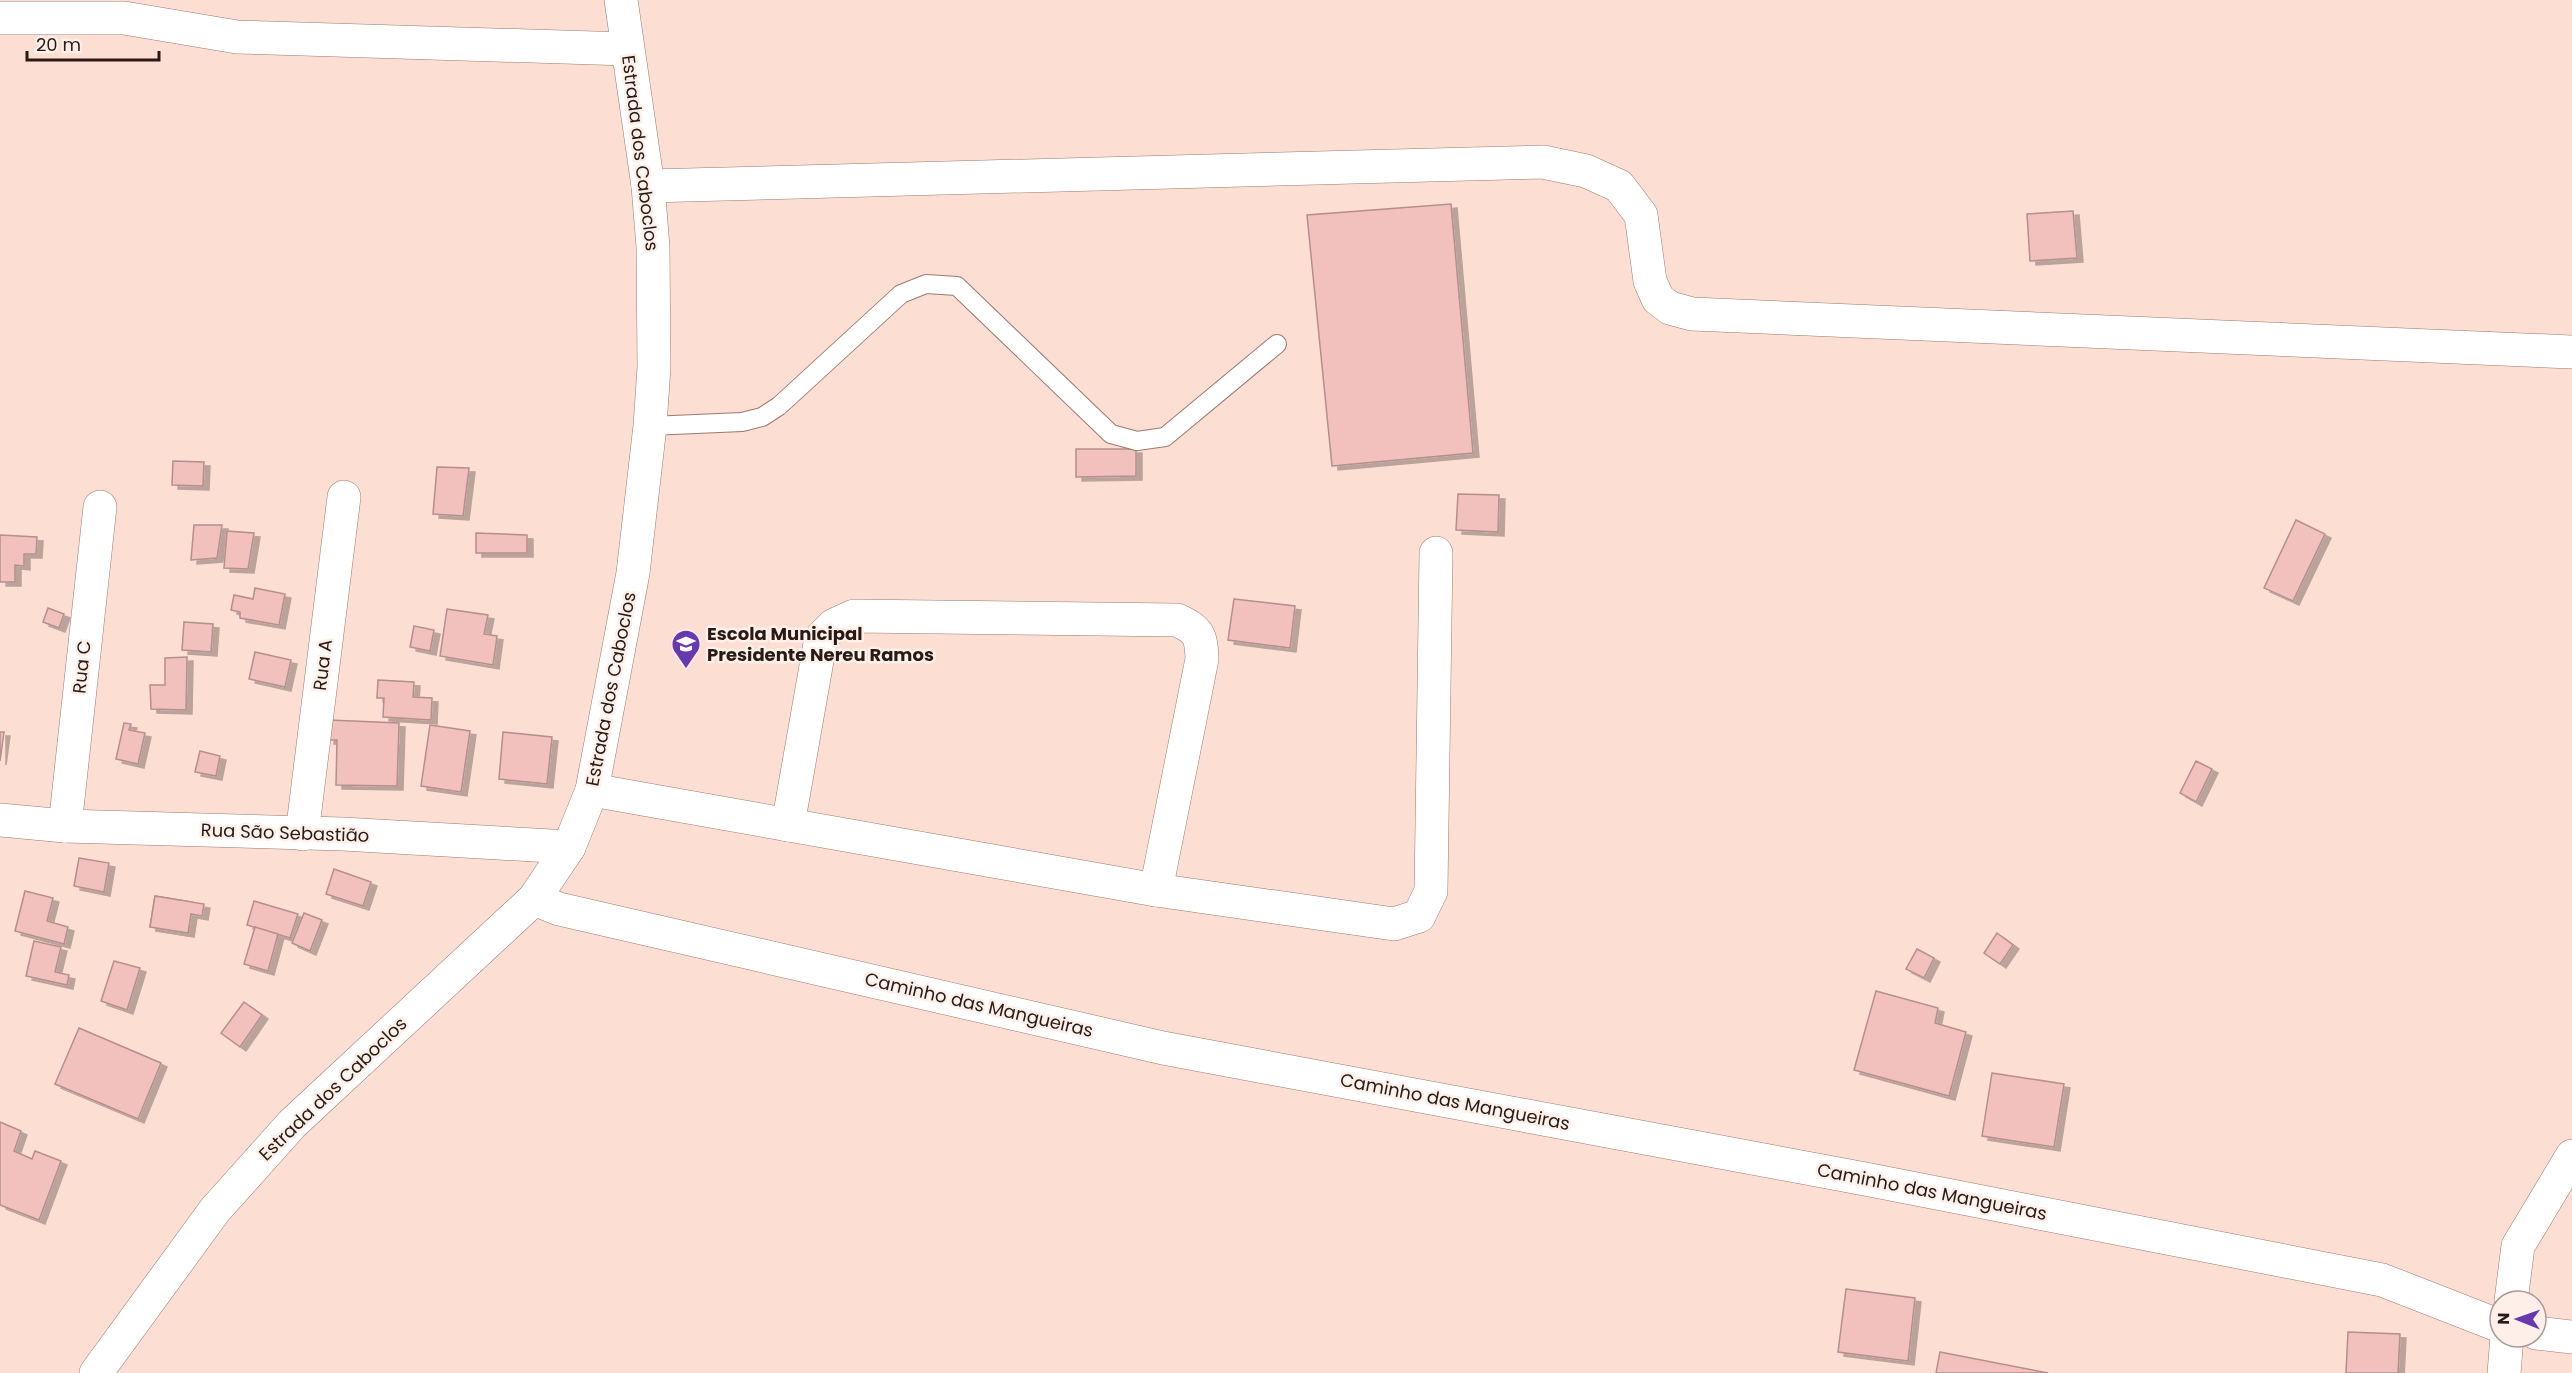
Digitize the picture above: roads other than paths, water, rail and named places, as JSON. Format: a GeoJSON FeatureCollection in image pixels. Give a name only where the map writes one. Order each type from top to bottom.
{"type":"FeatureCollection","features":[{"type":"Feature","properties":{"kind":"street","name":"Estrada dos Caboclos"},"geometry":{"type":"LineString","coordinates":[[96,1373],[215,1210],[292,1124],[534,898],[569,847],[592,790],[633,573],[650,426],[654,367],[654,259],[648,186],[621,0]]}},
{"type":"Feature","properties":{"kind":"street"},"geometry":{"type":"LineString","coordinates":[[0,18],[124,18],[237,37],[627,49]]}},
{"type":"Feature","properties":{"kind":"street"},"geometry":{"type":"LineString","coordinates":[[648,186],[1543,162],[1587,171],[1619,186],[1641,215],[1650,281],[1658,299],[1670,308],[1692,314],[2572,352]]}},
{"type":"Feature","properties":{"kind":"street","name":"Rua A"},"geometry":{"type":"LineString","coordinates":[[302,834],[344,497]]}},
{"type":"Feature","properties":{"kind":"street","name":"Rua C"},"geometry":{"type":"LineString","coordinates":[[65,826],[100,507]]}},
{"type":"Feature","properties":{"kind":"street"},"geometry":{"type":"LineString","coordinates":[[592,790],[1156,890],[1394,924],[1419,916],[1431,891],[1436,553]]}},
{"type":"Feature","properties":{"kind":"street"},"geometry":{"type":"LineString","coordinates":[[788,825],[821,638],[834,625],[854,616],[1177,620],[1194,628],[1202,641],[1202,659],[1156,890]]}},
{"type":"Feature","properties":{"kind":"street","name":"Rua São Sebastião"},"geometry":{"type":"LineString","coordinates":[[0,820],[65,826],[409,837],[569,847]]}},
{"type":"Feature","properties":{"kind":"street","name":"Caminho das Mangueiras"},"geometry":{"type":"LineString","coordinates":[[534,898],[559,909],[1163,1048],[1876,1181],[2382,1280],[2488,1321]]}},
{"type":"Feature","properties":{"kind":"street"},"geometry":{"type":"LineString","coordinates":[[2513,1289],[2518,1246],[2572,1156]]}},
{"type":"Feature","properties":{"kind":"street"},"geometry":{"type":"LineString","coordinates":[[2548,1334],[2572,1337]]}},
{"type":"Feature","properties":{"kind":"street"},"geometry":{"type":"LineString","coordinates":[[2504,1373],[2506,1349]]}},
{"type":"Feature","properties":{"kind":"lane"},"geometry":{"type":"LineString","coordinates":[[650,426],[742,422],[762,417],[779,406],[901,294],[926,284],[957,286],[1111,434],[1137,441],[1165,437],[1276,344]]}},
{"type":"Feature","properties":{"kind":"place","name":"Escola Municipal Presidente Nereu Ramos"},"geometry":{"type":"Point","coordinates":[686,670]}}]}
